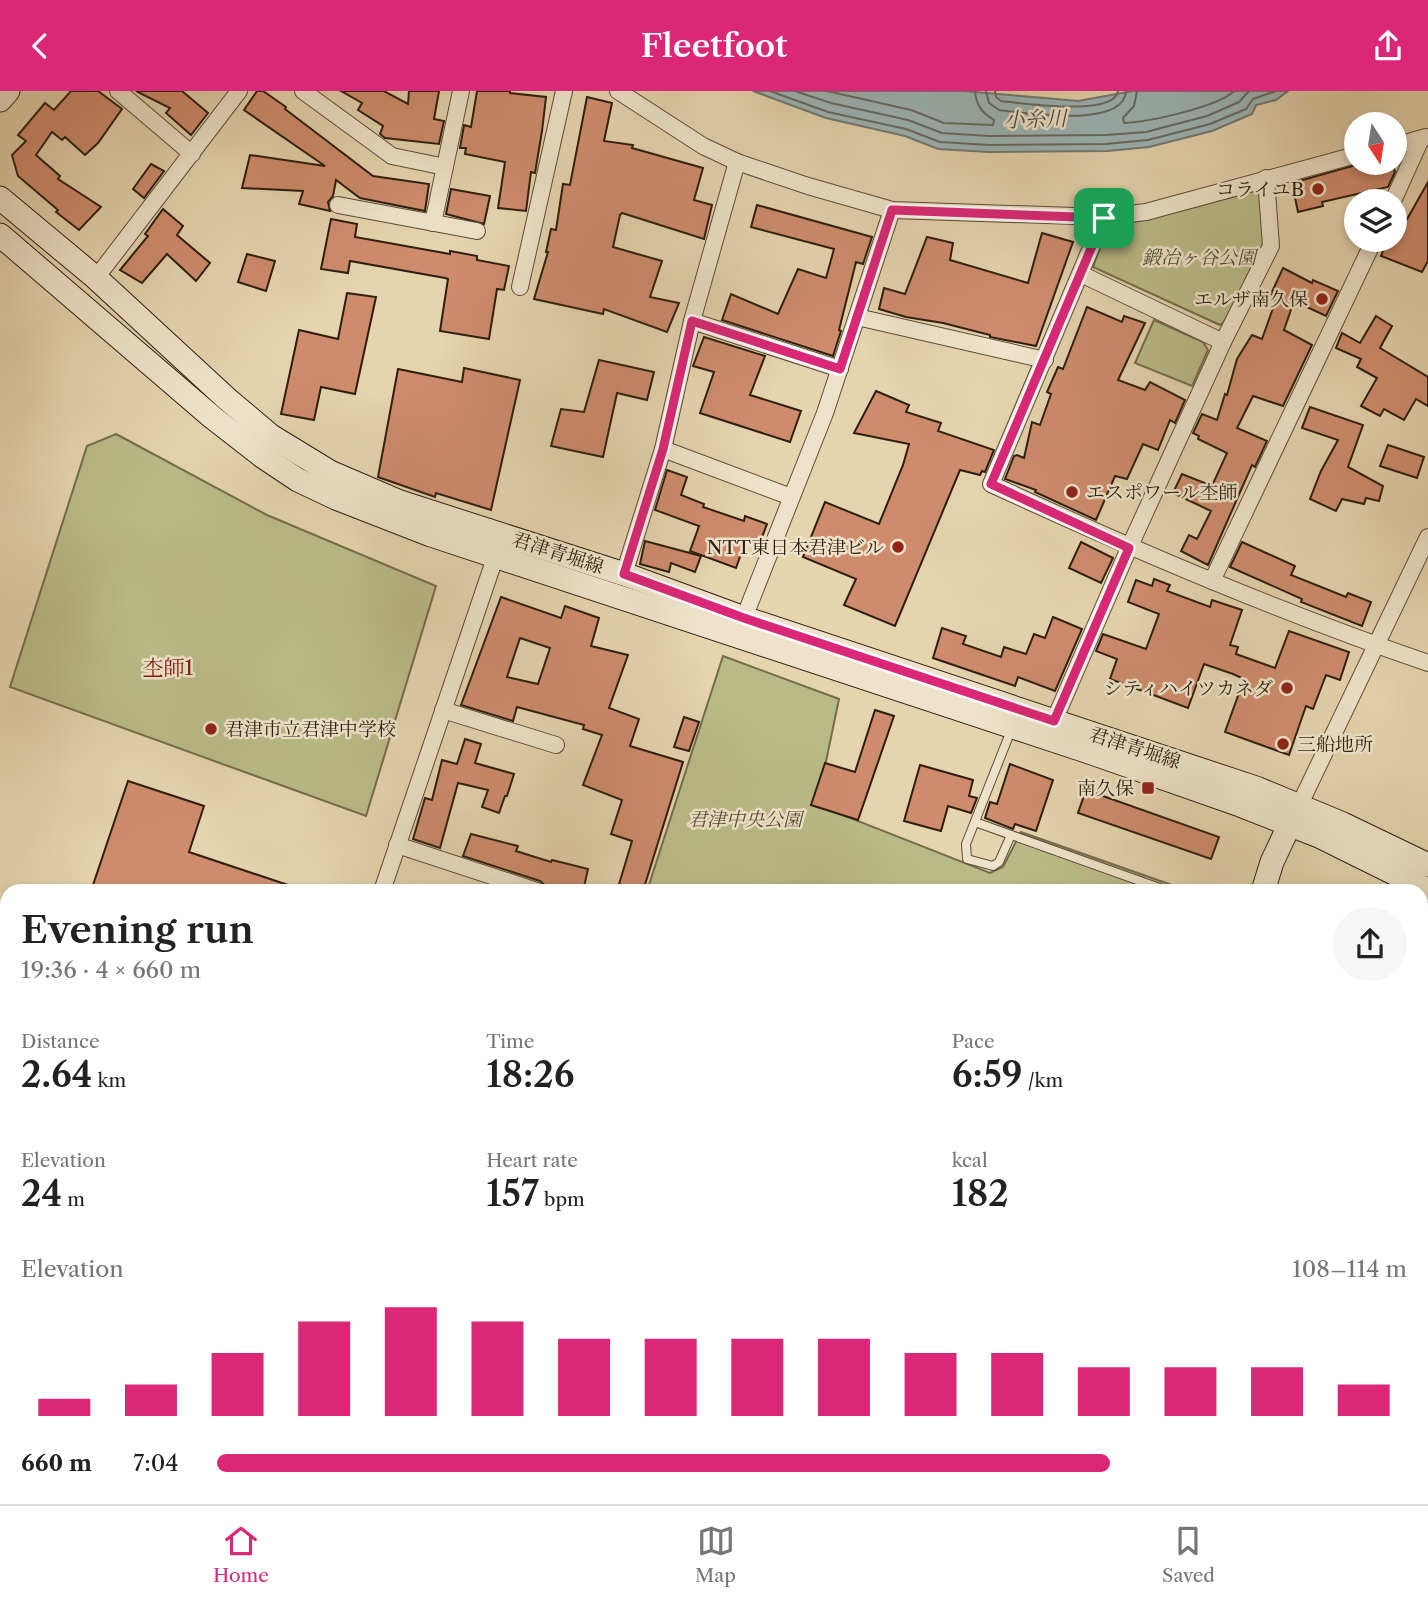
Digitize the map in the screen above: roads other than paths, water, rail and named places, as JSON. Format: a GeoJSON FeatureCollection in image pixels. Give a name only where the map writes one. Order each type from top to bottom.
{"type":"FeatureCollection","features":[{"type":"Feature","properties":{"kind":"main road"},"geometry":{"type":"LineString","coordinates":[[0,100],[8,91]]}},
{"type":"Feature","properties":{"kind":"main road","name":"君津青堀線"},"geometry":{"type":"LineString","coordinates":[[0,198],[96,278],[262,428],[330,472],[400,502],[624,574],[744,618],[1256,789],[1319,836],[1416,884]]}},
{"type":"Feature","properties":{"kind":"main road","name":"君津青堀線"},"geometry":{"type":"LineString","coordinates":[[0,235],[212,417],[262,456],[298,479],[384,519],[1013,726],[1227,800],[1343,824],[1428,865]]}},
{"type":"Feature","properties":{"kind":"main road"},"geometry":{"type":"LineString","coordinates":[[1264,884],[1294,815]]}},
{"type":"Feature","properties":{"kind":"street"},"geometry":{"type":"LineString","coordinates":[[118,91],[192,154]]}},
{"type":"Feature","properties":{"kind":"street"},"geometry":{"type":"LineString","coordinates":[[96,278],[239,91]]}},
{"type":"Feature","properties":{"kind":"street"},"geometry":{"type":"LineString","coordinates":[[303,91],[392,156],[445,167]]}},
{"type":"Feature","properties":{"kind":"street"},"geometry":{"type":"LineString","coordinates":[[433,223],[461,91]]}},
{"type":"Feature","properties":{"kind":"street"},"geometry":{"type":"LineString","coordinates":[[520,287],[564,91]]}},
{"type":"Feature","properties":{"kind":"street"},"geometry":{"type":"LineString","coordinates":[[618,91],[703,146],[737,162],[892,210],[1104,218],[1146,212],[1344,158]]}},
{"type":"Feature","properties":{"kind":"street"},"geometry":{"type":"LineString","coordinates":[[1407,143],[1424,138]]}},
{"type":"Feature","properties":{"kind":"street"},"geometry":{"type":"LineString","coordinates":[[1399,189],[1424,138]]}},
{"type":"Feature","properties":{"kind":"street"},"geometry":{"type":"LineString","coordinates":[[624,574],[663,449],[692,321],[737,162]]}},
{"type":"Feature","properties":{"kind":"street"},"geometry":{"type":"LineString","coordinates":[[1054,721],[1223,342],[1271,246],[1266,178]]}},
{"type":"Feature","properties":{"kind":"street"},"geometry":{"type":"LineString","coordinates":[[338,205],[477,231]]}},
{"type":"Feature","properties":{"kind":"street"},"geometry":{"type":"LineString","coordinates":[[744,618],[825,413],[892,210]]}},
{"type":"Feature","properties":{"kind":"street"},"geometry":{"type":"LineString","coordinates":[[1104,218],[991,484],[1129,548],[1428,663]]}},
{"type":"Feature","properties":{"kind":"street"},"geometry":{"type":"LineString","coordinates":[[1212,581],[1368,252]]}},
{"type":"Feature","properties":{"kind":"street"},"geometry":{"type":"LineString","coordinates":[[1081,274],[1223,342]]}},
{"type":"Feature","properties":{"kind":"street"},"geometry":{"type":"LineString","coordinates":[[857,317],[1045,360]]}},
{"type":"Feature","properties":{"kind":"street"},"geometry":{"type":"LineString","coordinates":[[692,321],[840,369]]}},
{"type":"Feature","properties":{"kind":"street"},"geometry":{"type":"LineString","coordinates":[[663,449],[791,497]]}},
{"type":"Feature","properties":{"kind":"street"},"geometry":{"type":"LineString","coordinates":[[1294,815],[1428,537]]}},
{"type":"Feature","properties":{"kind":"street"},"geometry":{"type":"LineString","coordinates":[[384,884],[496,555]]}},
{"type":"Feature","properties":{"kind":"street"},"geometry":{"type":"LineString","coordinates":[[443,710],[556,745]]}},
{"type":"Feature","properties":{"kind":"street"},"geometry":{"type":"LineString","coordinates":[[397,845],[512,884]]}},
{"type":"Feature","properties":{"kind":"lane"},"geometry":{"type":"LineString","coordinates":[[1011,835],[999,862],[993,866],[967,859],[966,844],[1013,726]]}},
{"type":"Feature","properties":{"kind":"lane"},"geometry":{"type":"LineString","coordinates":[[975,822],[1148,884]]}},
{"type":"Feature","properties":{"kind":"water","name":"小糸川"},"geometry":{"type":"Polygon","coordinates":[[[753,91],[964,91],[1078,101],[1133,91],[1288,91],[1276,100],[1256,105],[1252,114],[1212,131],[1149,147],[1107,151],[989,152],[938,149],[905,136],[826,118],[753,91]]]}},
{"type":"Feature","properties":{"kind":"place","name":"コライユB"},"geometry":{"type":"Point","coordinates":[1318,189]}},
{"type":"Feature","properties":{"kind":"place","name":"エルザ南久保"},"geometry":{"type":"Point","coordinates":[1322,299]}},
{"type":"Feature","properties":{"kind":"place","name":"エスポワール杢師"},"geometry":{"type":"Point","coordinates":[1072,492]}},
{"type":"Feature","properties":{"kind":"place","name":"NTT東日本君津ビル"},"geometry":{"type":"Point","coordinates":[898,547]}},
{"type":"Feature","properties":{"kind":"place","name":"シティハイツカネダ"},"geometry":{"type":"Point","coordinates":[1287,688]}},
{"type":"Feature","properties":{"kind":"place","name":"君津市立君津中学校"},"geometry":{"type":"Point","coordinates":[211,729]}},
{"type":"Feature","properties":{"kind":"place","name":"三船地所"},"geometry":{"type":"Point","coordinates":[1283,744]}},
{"type":"Feature","properties":{"kind":"place","name":"南久保"},"geometry":{"type":"Point","coordinates":[1148,788]}},
{"type":"Feature","properties":{"kind":"district","name":"杢師1"},"geometry":{"type":"Point","coordinates":[168,667]}},
{"type":"Feature","properties":{"kind":"park label","name":"鍛冶ヶ谷公園"},"geometry":{"type":"Point","coordinates":[1199,257]}},
{"type":"Feature","properties":{"kind":"park label","name":"君津中央公園"},"geometry":{"type":"Point","coordinates":[745,819]}}]}
